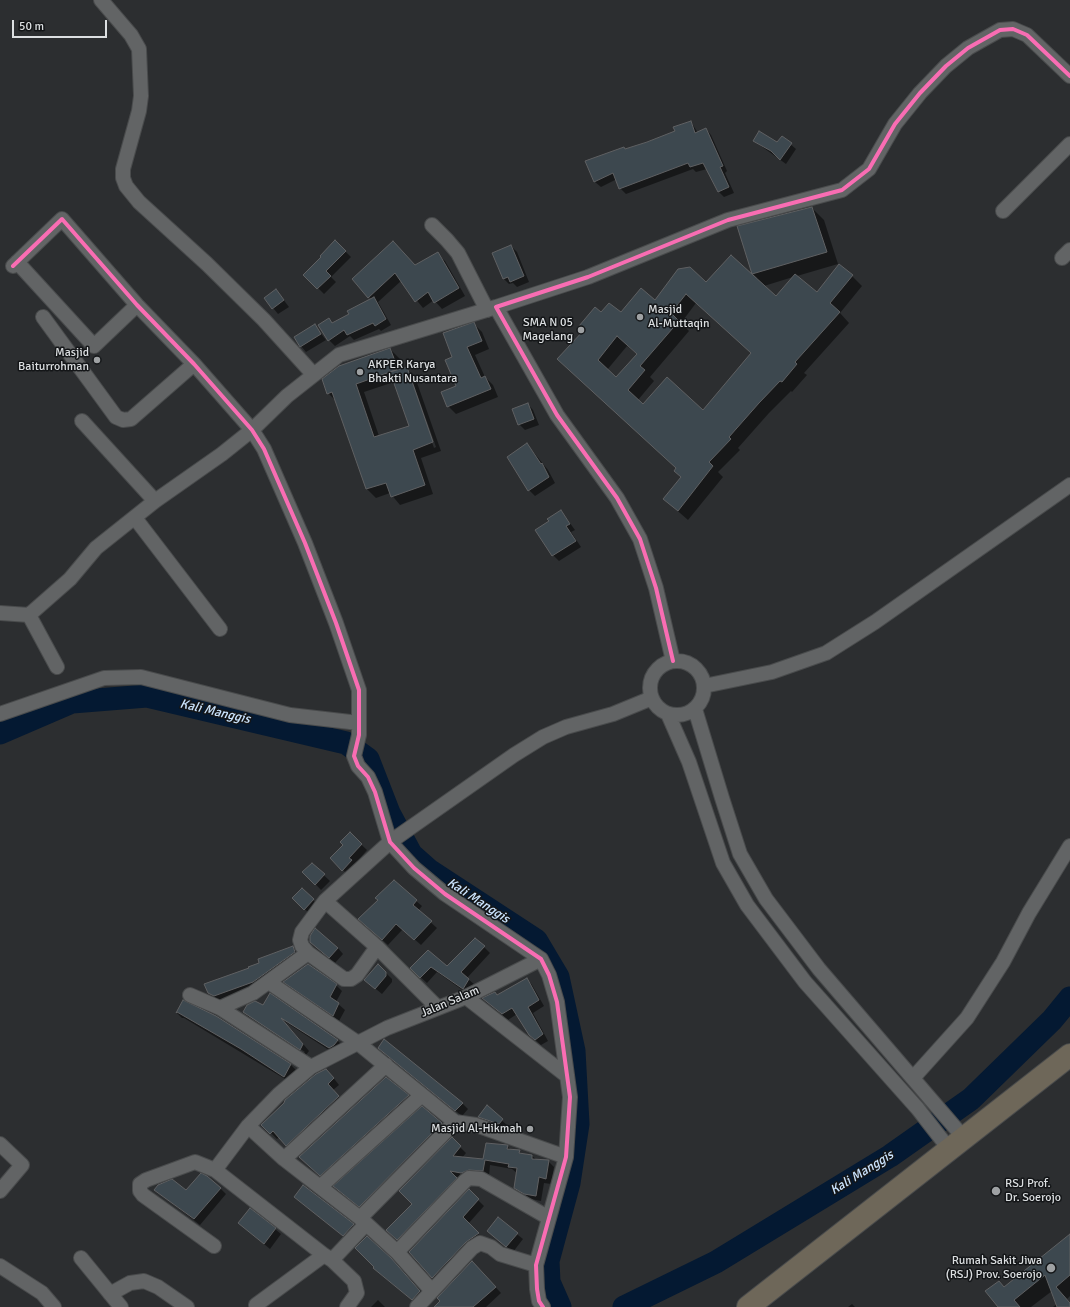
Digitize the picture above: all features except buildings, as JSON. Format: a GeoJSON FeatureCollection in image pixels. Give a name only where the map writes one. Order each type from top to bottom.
{"type":"FeatureCollection","features":[{"type":"Feature","properties":{"kind":"highway"},"geometry":{"type":"LineString","coordinates":[[748,1307],[951,1136],[1070,1055]]}},
{"type":"Feature","properties":{"kind":"street"},"geometry":{"type":"LineString","coordinates":[[101,0],[131,35],[140,49],[141,96],[139,111],[123,170],[123,178],[126,186],[139,202],[207,264],[264,320],[313,374]]}},
{"type":"Feature","properties":{"kind":"street"},"geometry":{"type":"LineString","coordinates":[[0,614],[29,615],[70,579],[96,548],[155,501],[222,454],[252,430],[287,396],[313,374],[339,355],[588,277],[728,220],[842,190],[869,169],[895,124],[920,93],[946,66],[968,48],[1000,30],[1013,29],[1027,35],[1070,76]]}},
{"type":"Feature","properties":{"kind":"street"},"geometry":{"type":"LineString","coordinates":[[1003,211],[1070,144]]}},
{"type":"Feature","properties":{"kind":"street"},"geometry":{"type":"LineString","coordinates":[[137,305],[94,346],[15,264],[62,219],[137,305],[194,364],[252,430],[264,450],[305,543],[336,623],[359,690],[359,729],[354,756],[358,766],[368,778],[375,792],[392,841],[414,868],[445,894],[541,959],[549,975],[557,1002],[570,1097],[566,1158],[536,1265],[537,1305]]}},
{"type":"Feature","properties":{"kind":"street"},"geometry":{"type":"LineString","coordinates":[[432,225],[458,254],[557,415],[617,498],[640,539],[656,588],[674,661]]}},
{"type":"Feature","properties":{"kind":"street"},"geometry":{"type":"LineString","coordinates":[[43,318],[116,417],[122,420],[131,419],[194,364]]}},
{"type":"Feature","properties":{"kind":"street"},"geometry":{"type":"LineString","coordinates":[[82,421],[155,501]]}},
{"type":"Feature","properties":{"kind":"street"},"geometry":{"type":"LineString","coordinates":[[704,686],[772,672],[826,653],[875,622],[1070,485]]}},
{"type":"Feature","properties":{"kind":"street"},"geometry":{"type":"LineString","coordinates":[[135,518],[220,629]]}},
{"type":"Feature","properties":{"kind":"street"},"geometry":{"type":"LineString","coordinates":[[29,615],[57,667]]}},
{"type":"Feature","properties":{"kind":"street"},"geometry":{"type":"LineString","coordinates":[[674,661],[691,665],[702,678],[704,686],[702,699],[695,709],[682,715],[668,714],[661,710],[652,698],[650,686],[654,674],[666,664],[674,661]]}},
{"type":"Feature","properties":{"kind":"street"},"geometry":{"type":"LineString","coordinates":[[0,714],[104,678],[141,678],[290,715],[359,729]]}},
{"type":"Feature","properties":{"kind":"street"},"geometry":{"type":"LineString","coordinates":[[377,947],[357,975],[351,979],[344,979],[308,953],[302,946],[300,940],[302,932],[325,901],[392,841],[514,755],[543,737],[566,728],[613,714],[652,698]]}},
{"type":"Feature","properties":{"kind":"street"},"geometry":{"type":"LineString","coordinates":[[695,709],[740,854],[752,876],[766,899],[819,969],[933,1102],[951,1136]]}},
{"type":"Feature","properties":{"kind":"street"},"geometry":{"type":"LineString","coordinates":[[668,714],[690,762],[723,863],[747,905],[804,982],[854,1039],[918,1109],[951,1136]]}},
{"type":"Feature","properties":{"kind":"street"},"geometry":{"type":"LineString","coordinates":[[913,1078],[967,1018],[1003,962],[1056,866],[1070,846]]}},
{"type":"Feature","properties":{"kind":"street"},"geometry":{"type":"LineString","coordinates":[[325,901],[377,947],[437,1008]]}},
{"type":"Feature","properties":{"kind":"street"},"geometry":{"type":"LineString","coordinates":[[220,1008],[253,993],[270,983],[308,953]]}},
{"type":"Feature","properties":{"kind":"street","name":"Jalan Salam"},"geometry":{"type":"LineString","coordinates":[[215,1170],[248,1126],[274,1098],[311,1066],[387,1028],[466,997],[541,959]]}},
{"type":"Feature","properties":{"kind":"street"},"geometry":{"type":"LineString","coordinates":[[270,983],[358,1043],[455,1122],[476,1125],[566,1158]]}},
{"type":"Feature","properties":{"kind":"street"},"geometry":{"type":"LineString","coordinates":[[190,995],[220,1008],[311,1066]]}},
{"type":"Feature","properties":{"kind":"street"},"geometry":{"type":"LineString","coordinates":[[466,997],[567,1076]]}},
{"type":"Feature","properties":{"kind":"street"},"geometry":{"type":"LineString","coordinates":[[854,1039],[866,1024]]}},
{"type":"Feature","properties":{"kind":"street"},"geometry":{"type":"LineString","coordinates":[[284,1158],[386,1065]]}},
{"type":"Feature","properties":{"kind":"street"},"geometry":{"type":"LineString","coordinates":[[320,1187],[422,1095]]}},
{"type":"Feature","properties":{"kind":"street"},"geometry":{"type":"LineString","coordinates":[[256,1305],[328,1257],[455,1122]]}},
{"type":"Feature","properties":{"kind":"street"},"geometry":{"type":"LineString","coordinates":[[248,1126],[284,1158],[363,1221],[397,1252],[432,1291]]}},
{"type":"Feature","properties":{"kind":"street"},"geometry":{"type":"LineString","coordinates":[[0,1144],[22,1165],[0,1191]]}},
{"type":"Feature","properties":{"kind":"street"},"geometry":{"type":"LineString","coordinates":[[214,1246],[143,1195],[139,1187],[140,1184],[146,1180],[187,1163],[195,1162],[215,1170],[328,1257],[354,1281],[357,1288],[356,1298],[347,1307]]}},
{"type":"Feature","properties":{"kind":"street"},"geometry":{"type":"LineString","coordinates":[[397,1252],[469,1178],[481,1179],[549,1218]]}},
{"type":"Feature","properties":{"kind":"street"},"geometry":{"type":"LineString","coordinates":[[417,1307],[472,1248],[480,1243],[500,1254],[536,1265]]}},
{"type":"Feature","properties":{"kind":"street"},"geometry":{"type":"LineString","coordinates":[[81,1258],[121,1307]]}},
{"type":"Feature","properties":{"kind":"street"},"geometry":{"type":"LineString","coordinates":[[0,1266],[42,1293],[54,1307]]}},
{"type":"Feature","properties":{"kind":"street"},"geometry":{"type":"LineString","coordinates":[[110,1294],[130,1284],[144,1281],[158,1287],[187,1307]]}},
{"type":"Feature","properties":{"kind":"waterway","name":"Kali Manggis"},"geometry":{"type":"LineString","coordinates":[[0,733],[72,702],[147,696],[346,743],[368,759],[389,813],[411,854],[429,870],[536,940],[558,977],[574,1051],[578,1124],[569,1183],[548,1261],[549,1282],[560,1307]]}},
{"type":"Feature","properties":{"kind":"waterway","name":"Kali Manggis"},"geometry":{"type":"LineString","coordinates":[[624,1307],[716,1262],[890,1156],[971,1099],[1052,1020],[1070,998]]}},
{"type":"Feature","properties":{"kind":"cycle path"},"geometry":{"type":"LineString","coordinates":[[673,661],[656,588],[640,539],[617,498],[557,415],[496,307],[588,277],[728,220],[842,190],[869,169],[895,124],[920,93],[946,66],[968,48],[1000,30],[1013,29],[1027,35],[1070,76]]}},
{"type":"Feature","properties":{"kind":"cycle path"},"geometry":{"type":"LineString","coordinates":[[13,266],[62,219],[137,305],[194,364],[252,430],[264,449],[305,543],[336,623],[359,690],[359,735],[354,756],[358,766],[368,777],[375,792],[390,842],[414,868],[445,894],[541,959],[549,975],[557,1002],[570,1097],[566,1157],[536,1265],[537,1289],[539,1301],[543,1307]]}},
{"type":"Feature","properties":{"kind":"place","name":"Masjid Al-Muttaqin"},"geometry":{"type":"Point","coordinates":[640,317]}},
{"type":"Feature","properties":{"kind":"place","name":"SMA N 05 Magelang"},"geometry":{"type":"Point","coordinates":[581,330]}},
{"type":"Feature","properties":{"kind":"place","name":"Masjid Baiturrohman"},"geometry":{"type":"Point","coordinates":[97,360]}},
{"type":"Feature","properties":{"kind":"place","name":"AKPER Karya Bhakti Nusantara"},"geometry":{"type":"Point","coordinates":[360,372]}},
{"type":"Feature","properties":{"kind":"place","name":"Masjid Al-Hikmah"},"geometry":{"type":"Point","coordinates":[530,1129]}},
{"type":"Feature","properties":{"kind":"place","name":"RSJ Prof. Dr. Soerojo"},"geometry":{"type":"Point","coordinates":[996,1191]}},
{"type":"Feature","properties":{"kind":"place","name":"Rumah Sakit Jiwa (RSJ) Prov. Soerojo"},"geometry":{"type":"Point","coordinates":[1051,1268]}}]}
